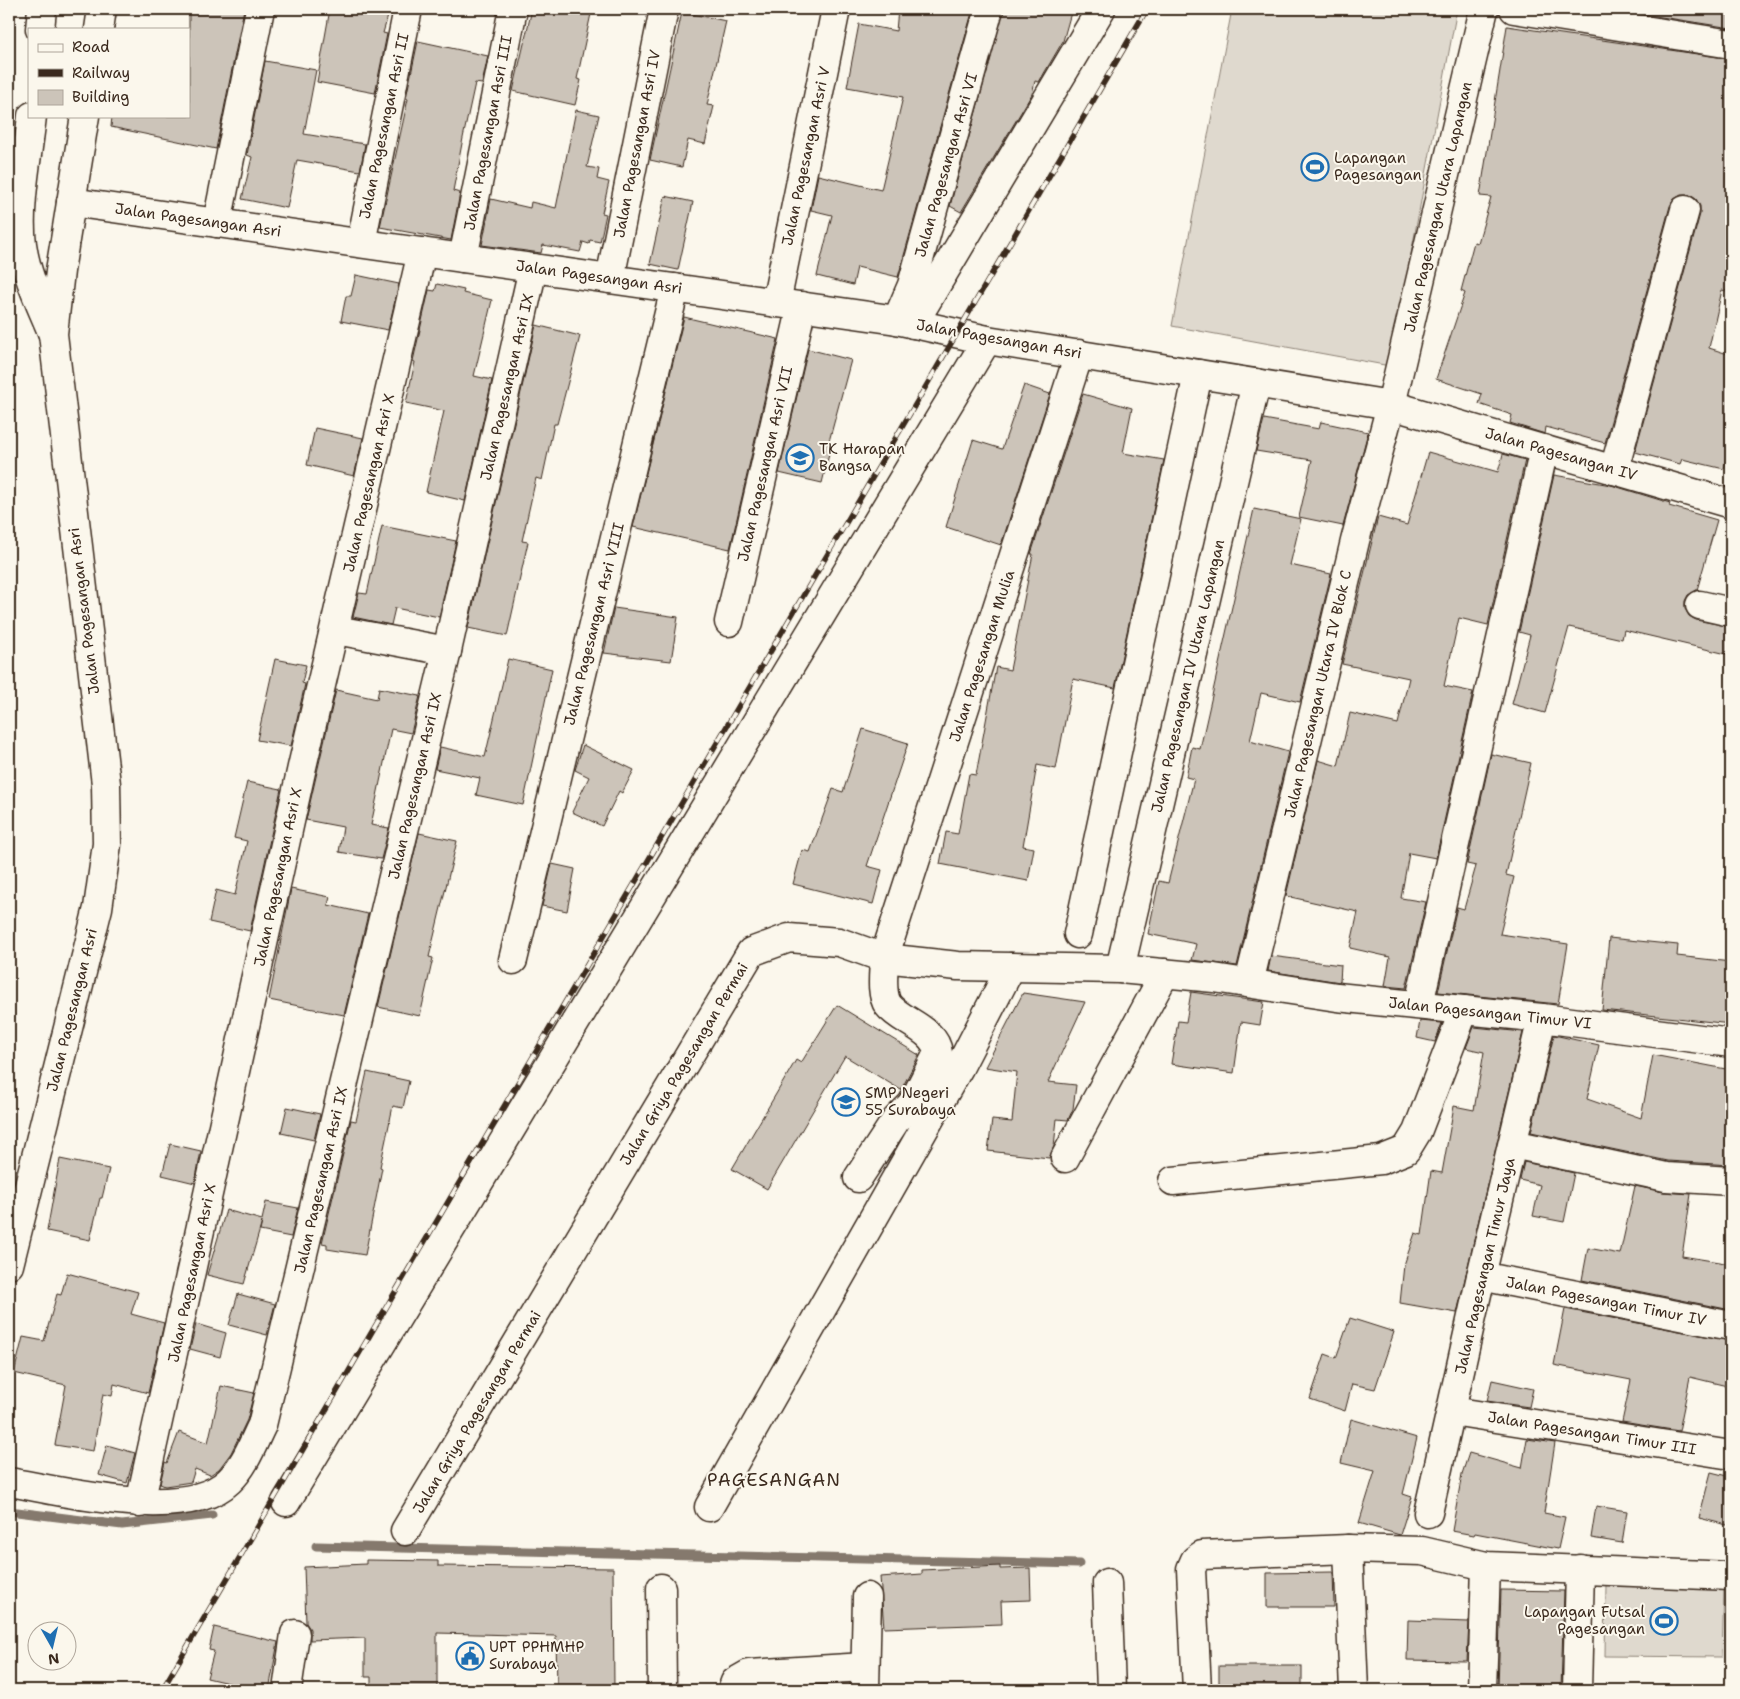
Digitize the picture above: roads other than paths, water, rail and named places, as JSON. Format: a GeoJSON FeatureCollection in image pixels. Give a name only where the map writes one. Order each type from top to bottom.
{"type":"FeatureCollection","features":[{"type":"Feature","properties":{"kind":"street"},"geometry":{"type":"LineString","coordinates":[[40,28],[42,9]]}},
{"type":"Feature","properties":{"kind":"street"},"geometry":{"type":"LineString","coordinates":[[99,28],[102,9]]}},
{"type":"Feature","properties":{"kind":"street"},"geometry":{"type":"LineString","coordinates":[[217,223],[260,9]]}},
{"type":"Feature","properties":{"kind":"street","name":"Jalan Pagesangan Asri II"},"geometry":{"type":"LineString","coordinates":[[360,243],[408,9]]}},
{"type":"Feature","properties":{"kind":"street","name":"Jalan Pagesangan Asri III"},"geometry":{"type":"LineString","coordinates":[[463,258],[514,9]]}},
{"type":"Feature","properties":{"kind":"street","name":"Jalan Pagesangan Asri IV"},"geometry":{"type":"LineString","coordinates":[[610,279],[664,9]]}},
{"type":"Feature","properties":{"kind":"street","name":"Jalan Pagesangan Asri V"},"geometry":{"type":"LineString","coordinates":[[789,304],[836,9]]}},
{"type":"Feature","properties":{"kind":"street","name":"Jalan Pagesangan Asri VI"},"geometry":{"type":"LineString","coordinates":[[905,322],[912,285],[989,9]]}},
{"type":"Feature","properties":{"kind":"street"},"geometry":{"type":"LineString","coordinates":[[905,322],[1101,9]]}},
{"type":"Feature","properties":{"kind":"street","name":"Jalan Pagesangan Utara Lapangan"},"geometry":{"type":"LineString","coordinates":[[1391,405],[1484,9]]}},
{"type":"Feature","properties":{"kind":"street"},"geometry":{"type":"LineString","coordinates":[[1514,9],[1581,15],[1731,44]]}},
{"type":"Feature","properties":{"kind":"street"},"geometry":{"type":"LineString","coordinates":[[32,118],[22,213],[22,243],[34,287],[53,334]]}},
{"type":"Feature","properties":{"kind":"street"},"geometry":{"type":"LineString","coordinates":[[71,202],[85,118]]}},
{"type":"Feature","properties":{"kind":"street","name":"Jalan Pagesangan Asri"},"geometry":{"type":"LineString","coordinates":[[9,1265],[98,908],[107,844],[106,784],[53,334],[60,271],[71,202],[789,304],[905,322],[987,340],[1391,405]]}},
{"type":"Feature","properties":{"kind":"street"},"geometry":{"type":"LineString","coordinates":[[1614,470],[1685,210]]}},
{"type":"Feature","properties":{"kind":"street","name":"Jalan Pagesangan Asri X"},"geometry":{"type":"LineString","coordinates":[[140,1503],[302,767],[336,630],[422,252]]}},
{"type":"Feature","properties":{"kind":"street","name":"Jalan Pagesangan Asri IX"},"geometry":{"type":"LineString","coordinates":[[9,1482],[140,1503],[193,1498],[224,1485],[238,1470],[262,1425],[447,652],[533,268]]}},
{"type":"Feature","properties":{"kind":"street","name":"Jalan Pagesangan Asri VIII"},"geometry":{"type":"LineString","coordinates":[[513,960],[675,288]]}},
{"type":"Feature","properties":{"kind":"street","name":"Jalan Pagesangan Asri VII"},"geometry":{"type":"LineString","coordinates":[[729,622],[789,304]]}},
{"type":"Feature","properties":{"kind":"street"},"geometry":{"type":"LineString","coordinates":[[286,1502],[987,340]]}},
{"type":"Feature","properties":{"kind":"street","name":"Jalan Pagesangan Mulia"},"geometry":{"type":"LineString","coordinates":[[858,1178],[896,1120],[912,1104],[938,1053],[938,1046],[932,1039],[889,1005],[884,986],[884,958],[1079,354]]}},
{"type":"Feature","properties":{"kind":"street"},"geometry":{"type":"LineString","coordinates":[[1078,934],[1198,374]]}},
{"type":"Feature","properties":{"kind":"street","name":"Jalan Pagesangan IV Utara Lapangan"},"geometry":{"type":"LineString","coordinates":[[1120,969],[1256,383]]}},
{"type":"Feature","properties":{"kind":"street","name":"Jalan Pagesangan IV"},"geometry":{"type":"LineString","coordinates":[[1391,405],[1731,502]]}},
{"type":"Feature","properties":{"kind":"street","name":"Jalan Pagesangan Utara IV Blok C"},"geometry":{"type":"LineString","coordinates":[[1249,983],[1352,551],[1391,405]]}},
{"type":"Feature","properties":{"kind":"street"},"geometry":{"type":"LineString","coordinates":[[1418,1004],[1544,449]]}},
{"type":"Feature","properties":{"kind":"street"},"geometry":{"type":"LineString","coordinates":[[1700,605],[1731,612]]}},
{"type":"Feature","properties":{"kind":"street"},"geometry":{"type":"LineString","coordinates":[[336,630],[447,652]]}},
{"type":"Feature","properties":{"kind":"street","name":"Jalan Griya Pagesangan Permai"},"geometry":{"type":"LineString","coordinates":[[405,1532],[751,952],[789,938],[839,942],[884,958],[958,966],[1120,969],[1249,983]]}},
{"type":"Feature","properties":{"kind":"street"},"geometry":{"type":"LineString","coordinates":[[709,1507],[960,1066],[1011,967]]}},
{"type":"Feature","properties":{"kind":"street"},"geometry":{"type":"LineString","coordinates":[[1065,1158],[1165,973]]}},
{"type":"Feature","properties":{"kind":"street","name":"Jalan Pagesangan Timur VI"},"geometry":{"type":"LineString","coordinates":[[1249,983],[1337,997],[1542,1018],[1731,1043]]}},
{"type":"Feature","properties":{"kind":"street"},"geometry":{"type":"LineString","coordinates":[[1173,1181],[1381,1160],[1406,1150],[1417,1132],[1464,1010]]}},
{"type":"Feature","properties":{"kind":"street","name":"Jalan Pagesangan Timur Jaya"},"geometry":{"type":"LineString","coordinates":[[1428,1514],[1481,1276],[1542,1018]]}},
{"type":"Feature","properties":{"kind":"street"},"geometry":{"type":"LineString","coordinates":[[1513,1144],[1666,1177],[1731,1181]]}},
{"type":"Feature","properties":{"kind":"street","name":"Jalan Pagesangan Timur IV"},"geometry":{"type":"LineString","coordinates":[[1481,1276],[1731,1326]]}},
{"type":"Feature","properties":{"kind":"street","name":"Jalan Pagesangan Timur III"},"geometry":{"type":"LineString","coordinates":[[1452,1411],[1731,1455]]}},
{"type":"Feature","properties":{"kind":"street"},"geometry":{"type":"LineString","coordinates":[[1348,1549],[1354,1690]]}},
{"type":"Feature","properties":{"kind":"street"},"geometry":{"type":"LineString","coordinates":[[1197,1690],[1191,1569],[1195,1560],[1202,1555],[1348,1549],[1422,1551],[1486,1566],[1731,1576]]}},
{"type":"Feature","properties":{"kind":"street"},"geometry":{"type":"LineString","coordinates":[[1482,1690],[1486,1566]]}},
{"type":"Feature","properties":{"kind":"street"},"geometry":{"type":"LineString","coordinates":[[1577,1690],[1580,1569]]}},
{"type":"Feature","properties":{"kind":"street"},"geometry":{"type":"LineString","coordinates":[[1107,1583],[1111,1690]]}},
{"type":"Feature","properties":{"kind":"street"},"geometry":{"type":"LineString","coordinates":[[661,1588],[662,1690]]}},
{"type":"Feature","properties":{"kind":"street"},"geometry":{"type":"LineString","coordinates":[[732,1690],[735,1682],[749,1674],[865,1679],[867,1597]]}},
{"type":"Feature","properties":{"kind":"street"},"geometry":{"type":"LineString","coordinates":[[286,1690],[294,1634]]}},
{"type":"Feature","properties":{"kind":"waterway"},"geometry":{"type":"LineString","coordinates":[[9,1511],[122,1525],[212,1515]]}},
{"type":"Feature","properties":{"kind":"waterway"},"geometry":{"type":"LineString","coordinates":[[316,1546],[1079,1564]]}},
{"type":"Feature","properties":{"kind":"railway"},"geometry":{"type":"LineString","coordinates":[[162,1690],[1147,9]]}},
{"type":"Feature","properties":{"kind":"place","name":"Lapangan Pagesangan"},"geometry":{"type":"Point","coordinates":[1315,167]}},
{"type":"Feature","properties":{"kind":"place","name":"TK Harapan Bangsa"},"geometry":{"type":"Point","coordinates":[800,458]}},
{"type":"Feature","properties":{"kind":"place","name":"SMP Negeri 55 Surabaya"},"geometry":{"type":"Point","coordinates":[846,1102]}},
{"type":"Feature","properties":{"kind":"place","name":"Lapangan Futsal Pagesangan"},"geometry":{"type":"Point","coordinates":[1664,1621]}},
{"type":"Feature","properties":{"kind":"place","name":"UPT PPHMHP Surabaya"},"geometry":{"type":"Point","coordinates":[470,1656]}},
{"type":"Feature","properties":{"kind":"district","name":"PAGESANGAN"},"geometry":{"type":"Point","coordinates":[774,1480]}}]}
